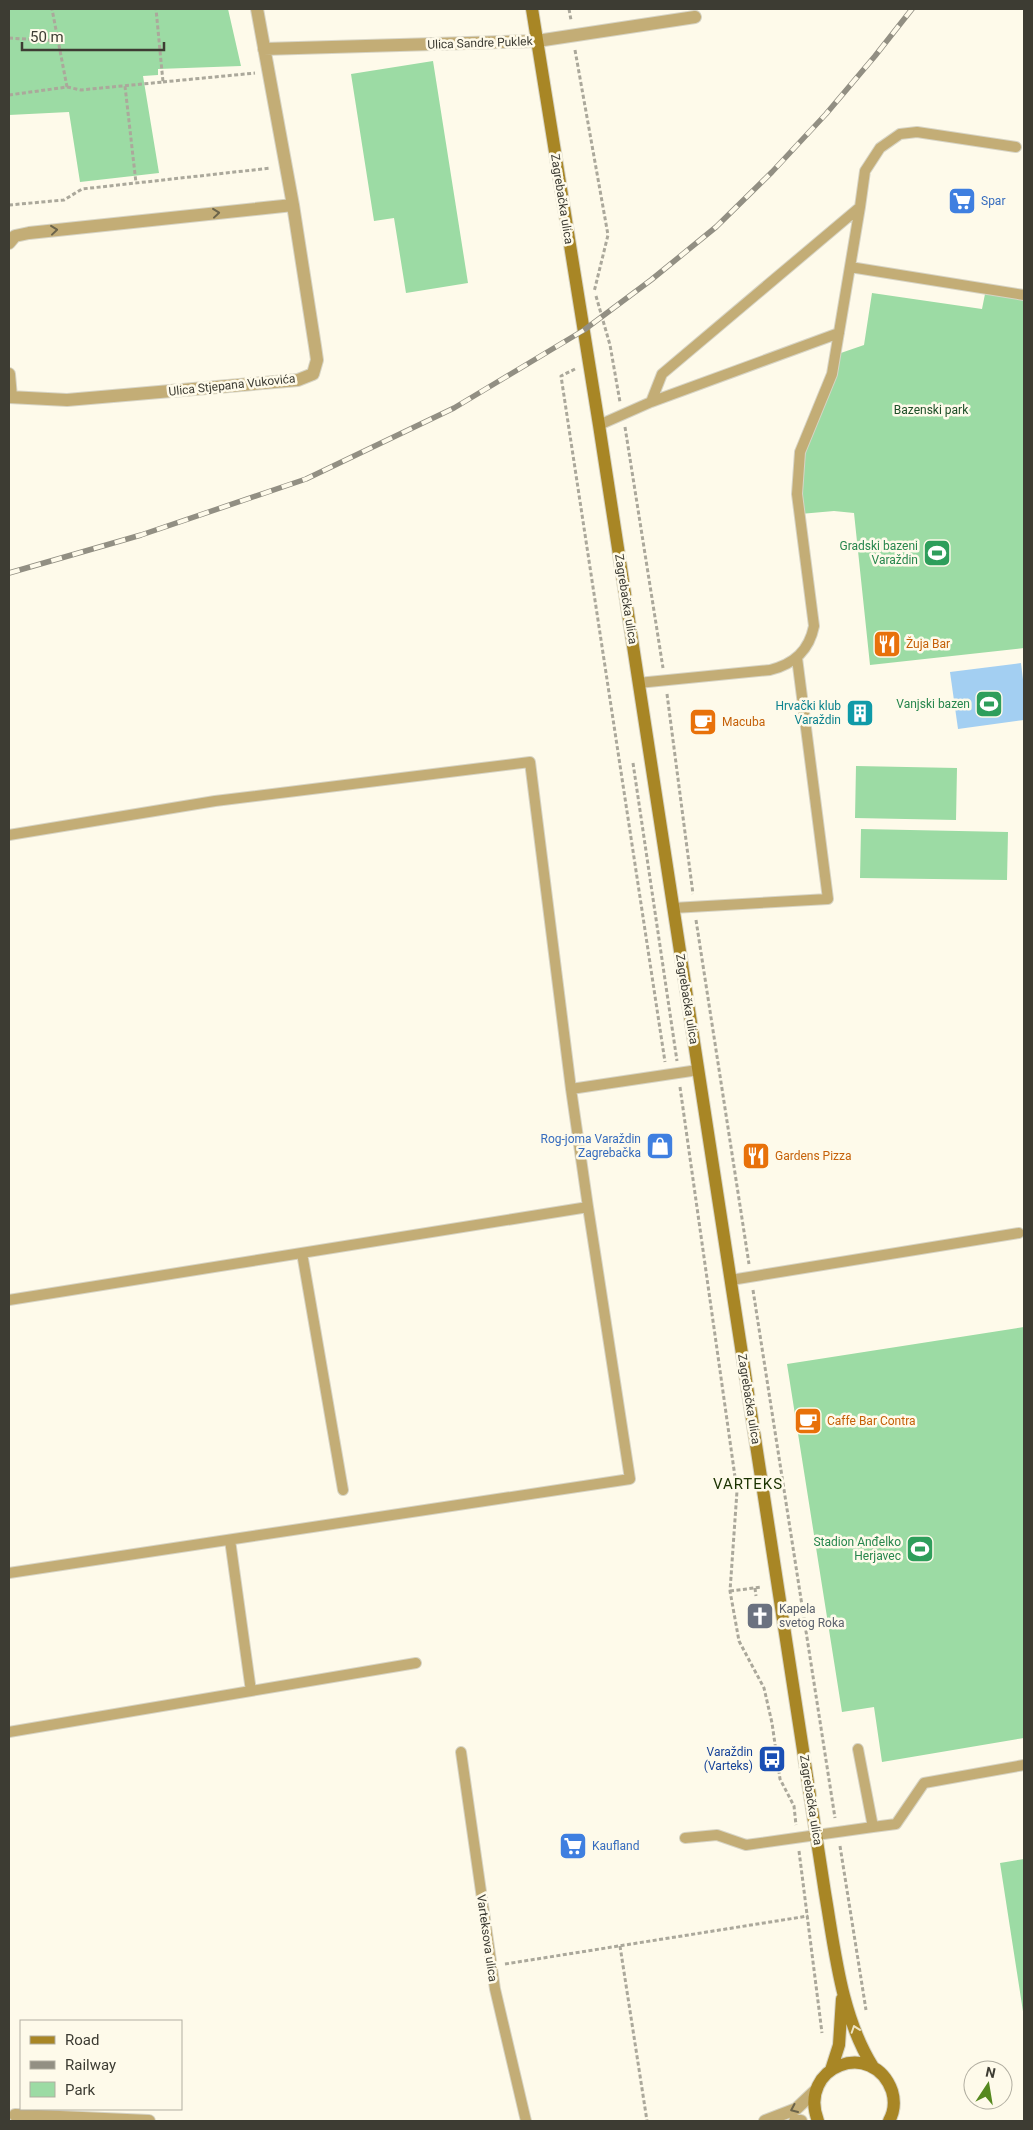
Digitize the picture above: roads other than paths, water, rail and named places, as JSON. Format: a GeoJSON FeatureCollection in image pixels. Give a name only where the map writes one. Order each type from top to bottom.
{"type":"FeatureCollection","features":[{"type":"Feature","properties":{"kind":"main road","name":"Zagrebačka ulica"},"geometry":{"type":"LineString","coordinates":[[532,9],[599,425],[842,1989],[863,2050],[873,2067],[889,2084],[893,2095],[894,2107],[889,2121]]}},
{"type":"Feature","properties":{"kind":"main road","name":"Zagrebačka ulica"},"geometry":{"type":"LineString","coordinates":[[815,2091],[822,2079],[831,2070],[839,2045],[842,1989]]}},
{"type":"Feature","properties":{"kind":"main road"},"geometry":{"type":"LineString","coordinates":[[831,2070],[852,2062],[873,2067]]}},
{"type":"Feature","properties":{"kind":"main road"},"geometry":{"type":"LineString","coordinates":[[815,2091],[814,2102],[818,2121]]}},
{"type":"Feature","properties":{"kind":"street","name":"Ulica Stjepana Vukovića"},"geometry":{"type":"LineString","coordinates":[[9,374],[10,397],[67,400],[298,380],[312,374],[317,360],[293,205],[257,9]]}},
{"type":"Feature","properties":{"kind":"street","name":"Ulica Sandre Puklek"},"geometry":{"type":"LineString","coordinates":[[264,49],[537,40],[667,14],[695,16]]}},
{"type":"Feature","properties":{"kind":"street"},"geometry":{"type":"LineString","coordinates":[[9,243],[15,236],[28,233],[293,205]]}},
{"type":"Feature","properties":{"kind":"street"},"geometry":{"type":"LineString","coordinates":[[768,2121],[796,2109],[815,2091]]}},
{"type":"Feature","properties":{"kind":"street"},"geometry":{"type":"LineString","coordinates":[[16,2115],[150,2121]]}},
{"type":"Feature","properties":{"kind":"street"},"geometry":{"type":"LineString","coordinates":[[796,2121],[801,2121]]}},
{"type":"Feature","properties":{"kind":"lane"},"geometry":{"type":"LineString","coordinates":[[638,683],[770,670],[784,666],[797,658],[812,638],[814,626],[797,494],[800,452],[832,374],[865,171],[880,148],[900,134],[917,132],[1016,148]]}},
{"type":"Feature","properties":{"kind":"lane"},"geometry":{"type":"LineString","coordinates":[[651,402],[662,374],[860,207]]}},
{"type":"Feature","properties":{"kind":"lane"},"geometry":{"type":"LineString","coordinates":[[850,267],[1024,295]]}},
{"type":"Feature","properties":{"kind":"lane"},"geometry":{"type":"LineString","coordinates":[[599,425],[651,402],[839,333]]}},
{"type":"Feature","properties":{"kind":"lane"},"geometry":{"type":"LineString","coordinates":[[673,908],[828,899],[797,658]]}},
{"type":"Feature","properties":{"kind":"lane"},"geometry":{"type":"LineString","coordinates":[[9,835],[215,801],[530,762],[571,1089],[630,1479],[9,1573]]}},
{"type":"Feature","properties":{"kind":"lane"},"geometry":{"type":"LineString","coordinates":[[571,1089],[698,1070]]}},
{"type":"Feature","properties":{"kind":"lane"},"geometry":{"type":"LineString","coordinates":[[9,1300],[588,1207]]}},
{"type":"Feature","properties":{"kind":"lane"},"geometry":{"type":"LineString","coordinates":[[731,1280],[1020,1233]]}},
{"type":"Feature","properties":{"kind":"lane"},"geometry":{"type":"LineString","coordinates":[[302,1253],[343,1490]]}},
{"type":"Feature","properties":{"kind":"lane"},"geometry":{"type":"LineString","coordinates":[[230,1540],[251,1691]]}},
{"type":"Feature","properties":{"kind":"lane"},"geometry":{"type":"LineString","coordinates":[[9,1732],[416,1664]]}},
{"type":"Feature","properties":{"kind":"lane"},"geometry":{"type":"LineString","coordinates":[[858,1749],[873,1827]]}},
{"type":"Feature","properties":{"kind":"lane","name":"Varteksova ulica"},"geometry":{"type":"LineString","coordinates":[[461,1752],[491,1966],[505,2036],[526,2121]]}},
{"type":"Feature","properties":{"kind":"lane"},"geometry":{"type":"LineString","coordinates":[[686,1838],[717,1835],[746,1845],[896,1824],[924,1783],[1024,1765]]}},
{"type":"Feature","properties":{"kind":"water","name":"Vanjski bazen"},"geometry":{"type":"Polygon","coordinates":[[[1021,663],[1024,688],[1024,720],[958,729],[950,672],[1021,663]]]}},
{"type":"Feature","properties":{"kind":"railway"},"geometry":{"type":"LineString","coordinates":[[9,573],[141,535],[306,479],[454,408],[584,330],[651,280],[716,227],[772,172],[826,114],[912,9]]}},
{"type":"Feature","properties":{"kind":"place","name":"Spar"},"geometry":{"type":"Point","coordinates":[962,201]}},
{"type":"Feature","properties":{"kind":"place","name":"Gradski bazeni Varaždin"},"geometry":{"type":"Point","coordinates":[937,553]}},
{"type":"Feature","properties":{"kind":"place","name":"Žuja Bar"},"geometry":{"type":"Point","coordinates":[887,644]}},
{"type":"Feature","properties":{"kind":"place","name":"Vanjski bazen"},"geometry":{"type":"Point","coordinates":[989,704]}},
{"type":"Feature","properties":{"kind":"place","name":"Hrvački klub Varaždin"},"geometry":{"type":"Point","coordinates":[860,713]}},
{"type":"Feature","properties":{"kind":"place","name":"Macuba"},"geometry":{"type":"Point","coordinates":[703,722]}},
{"type":"Feature","properties":{"kind":"place","name":"Rog-joma Varaždin Zagrebačka"},"geometry":{"type":"Point","coordinates":[660,1146]}},
{"type":"Feature","properties":{"kind":"place","name":"Gardens Pizza"},"geometry":{"type":"Point","coordinates":[756,1156]}},
{"type":"Feature","properties":{"kind":"place","name":"Caffe Bar Contra"},"geometry":{"type":"Point","coordinates":[808,1421]}},
{"type":"Feature","properties":{"kind":"place","name":"Stadion Anđelko Herjavec"},"geometry":{"type":"Point","coordinates":[920,1549]}},
{"type":"Feature","properties":{"kind":"place","name":"Kapela svetog Roka"},"geometry":{"type":"Point","coordinates":[760,1616]}},
{"type":"Feature","properties":{"kind":"place","name":"Varaždin (Varteks)"},"geometry":{"type":"Point","coordinates":[772,1759]}},
{"type":"Feature","properties":{"kind":"place","name":"Kaufland"},"geometry":{"type":"Point","coordinates":[573,1846]}},
{"type":"Feature","properties":{"kind":"district","name":"VARTEKS"},"geometry":{"type":"Point","coordinates":[748,1484]}},
{"type":"Feature","properties":{"kind":"park label","name":"Bazenski park"},"geometry":{"type":"Point","coordinates":[931,410]}}]}
